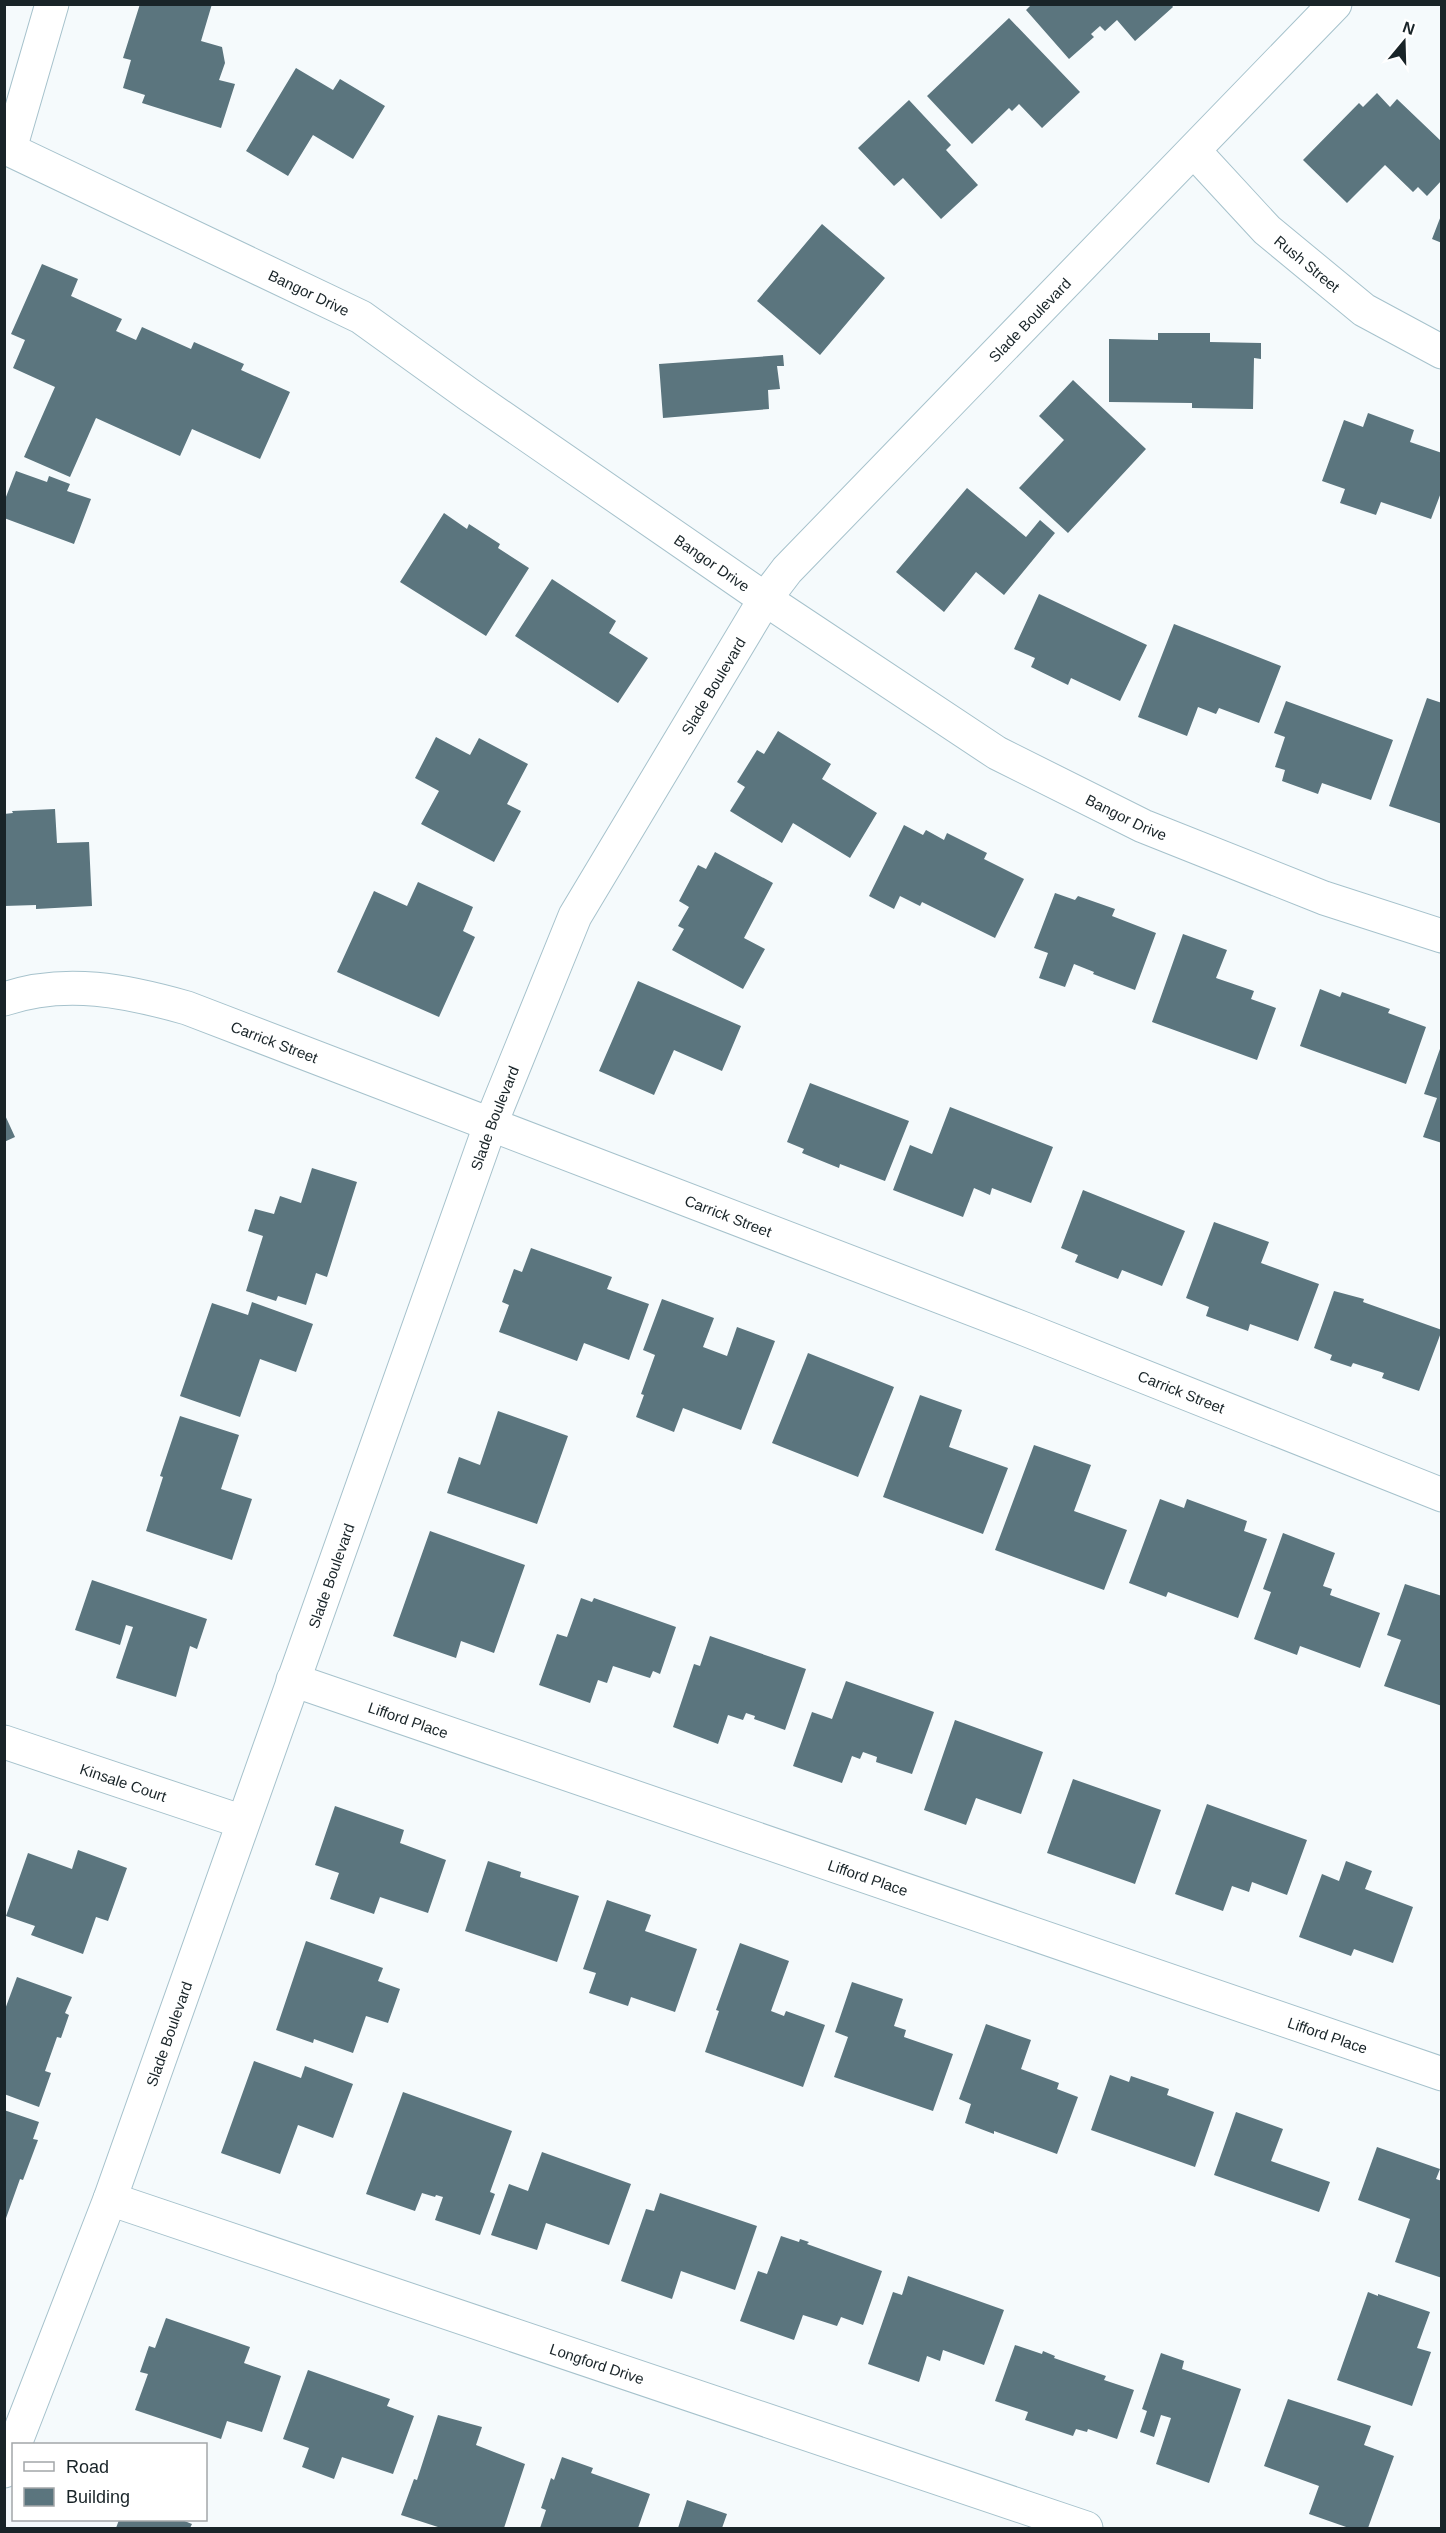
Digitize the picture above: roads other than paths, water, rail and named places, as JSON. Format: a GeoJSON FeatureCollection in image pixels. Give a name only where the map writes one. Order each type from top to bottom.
{"type":"FeatureCollection","features":[{"type":"Feature","properties":{"kind":"street"},"geometry":{"type":"LineString","coordinates":[[7,148],[52,4]]}},
{"type":"Feature","properties":{"kind":"street","name":"Slade Boulevard"},"geometry":{"type":"LineString","coordinates":[[15,2443],[110,2199],[490,1123],[575,916],[765,599],[787,570],[1335,4]]}},
{"type":"Feature","properties":{"kind":"street","name":"Bangor Drive"},"geometry":{"type":"LineString","coordinates":[[7,148],[361,317],[468,394],[765,599],[997,753],[1143,826],[1324,898],[1442,936]]}},
{"type":"Feature","properties":{"kind":"street","name":"Rush Street"},"geometry":{"type":"LineString","coordinates":[[1194,152],[1268,230],[1364,310],[1442,352]]}},
{"type":"Feature","properties":{"kind":"street","name":"Carrick Street"},"geometry":{"type":"LineString","coordinates":[[4,999],[24,992],[76,988],[134,993],[187,1008],[1027,1330],[1442,1495]]}},
{"type":"Feature","properties":{"kind":"street","name":"Lifford Place"},"geometry":{"type":"LineString","coordinates":[[293,1680],[1442,2074]]}},
{"type":"Feature","properties":{"kind":"street","name":"Kinsale Court"},"geometry":{"type":"LineString","coordinates":[[4,1742],[243,1822]]}},
{"type":"Feature","properties":{"kind":"street","name":"Longford Drive"},"geometry":{"type":"LineString","coordinates":[[110,2199],[1086,2529]]}},
{"type":"Feature","properties":{"kind":"street","name":"Slade Boulevard"},"geometry":{"type":"LineString","coordinates":[[4,2471],[12,2451]]}}]}
